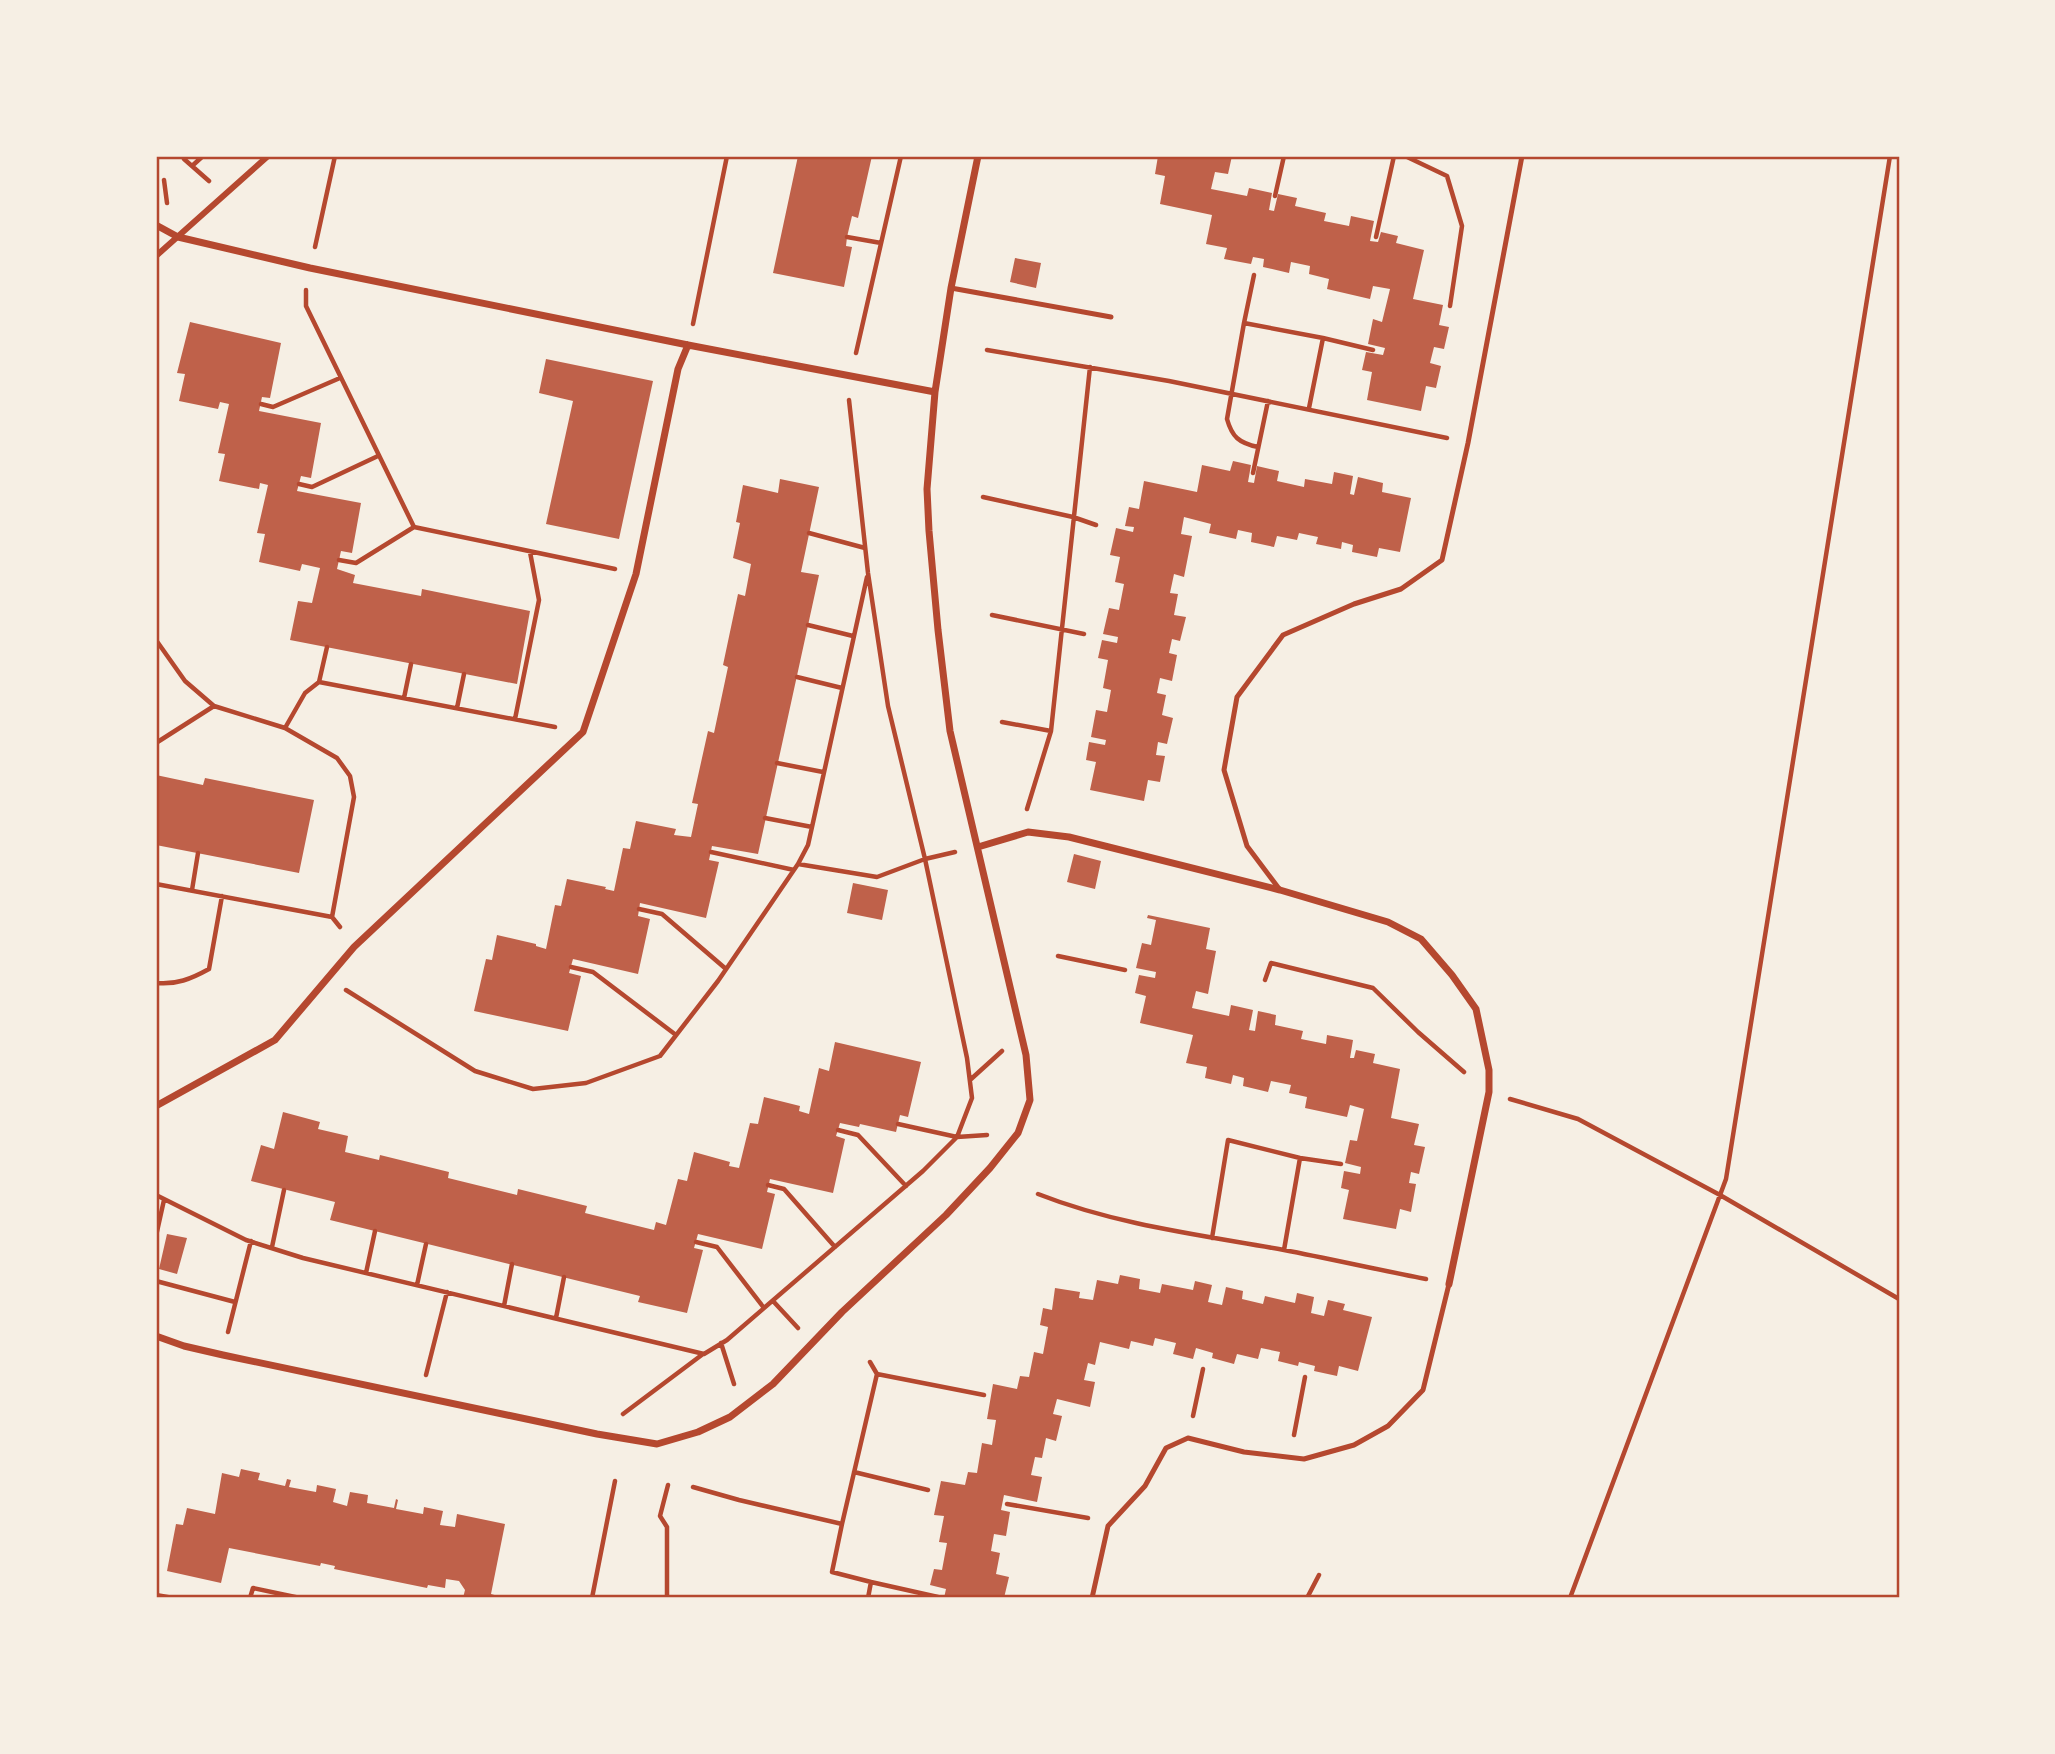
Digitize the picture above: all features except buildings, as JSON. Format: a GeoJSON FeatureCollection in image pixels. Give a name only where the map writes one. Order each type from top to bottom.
{"type":"FeatureCollection","features":[{"type":"Feature","properties":{"kind":"street"},"geometry":{"type":"LineString","coordinates":[[156,256],[268,156]]}},
{"type":"Feature","properties":{"kind":"street"},"geometry":{"type":"LineString","coordinates":[[156,1336],[223,1355],[597,1434],[657,1444],[698,1432],[730,1417],[774,1384],[946,1215],[1018,1133],[1030,1100],[1026,1055],[950,731],[938,630],[928,489],[935,392],[951,288],[978,156]]}},
{"type":"Feature","properties":{"kind":"street"},"geometry":{"type":"LineString","coordinates":[[156,225],[178,237],[310,268],[935,392]]}},
{"type":"Feature","properties":{"kind":"street"},"geometry":{"type":"LineString","coordinates":[[156,1105],[275,1040],[354,947],[583,732],[636,574],[678,369],[688,345]]}},
{"type":"Feature","properties":{"kind":"street"},"geometry":{"type":"LineString","coordinates":[[978,847],[1028,832],[1069,837],[1280,890],[1388,922],[1421,939],[1452,975],[1476,1009],[1489,1070],[1489,1092],[1449,1284]]}},
{"type":"Feature","properties":{"kind":"lane"},"geometry":{"type":"LineString","coordinates":[[1280,890],[1248,846],[1224,769],[1237,697],[1283,635],[1354,604],[1401,589],[1442,560],[1468,443],[1522,156]]}},
{"type":"Feature","properties":{"kind":"lane"},"geometry":{"type":"LineString","coordinates":[[951,288],[1111,317]]}},
{"type":"Feature","properties":{"kind":"lane"},"geometry":{"type":"LineString","coordinates":[[1092,1598],[1108,1526],[1145,1486],[1166,1448],[1188,1438],[1244,1452],[1304,1459],[1353,1445],[1388,1426],[1423,1390],[1449,1284]]}},
{"type":"Feature","properties":{"kind":"path"},"geometry":{"type":"LineString","coordinates":[[192,166],[203,156]]}},
{"type":"Feature","properties":{"kind":"path"},"geometry":{"type":"LineString","coordinates":[[335,156],[305,292],[306,306],[414,527]]}},
{"type":"Feature","properties":{"kind":"path"},"geometry":{"type":"LineString","coordinates":[[688,345],[727,156]]}},
{"type":"Feature","properties":{"kind":"path"},"geometry":{"type":"LineString","coordinates":[[1275,196],[1284,156]]}},
{"type":"Feature","properties":{"kind":"path"},"geometry":{"type":"LineString","coordinates":[[1376,237],[1394,156]]}},
{"type":"Feature","properties":{"kind":"path"},"geometry":{"type":"LineString","coordinates":[[1405,156],[1447,176],[1462,226],[1450,306]]}},
{"type":"Feature","properties":{"kind":"path"},"geometry":{"type":"LineString","coordinates":[[1570,1598],[1726,1179],[1890,156]]}},
{"type":"Feature","properties":{"kind":"path"},"geometry":{"type":"LineString","coordinates":[[847,237],[881,243]]}},
{"type":"Feature","properties":{"kind":"path"},"geometry":{"type":"LineString","coordinates":[[1254,275],[1227,419],[1231,435],[1244,444],[1258,447]]}},
{"type":"Feature","properties":{"kind":"path"},"geometry":{"type":"LineString","coordinates":[[1244,323],[1373,350]]}},
{"type":"Feature","properties":{"kind":"path"},"geometry":{"type":"LineString","coordinates":[[1309,408],[1323,338]]}},
{"type":"Feature","properties":{"kind":"path"},"geometry":{"type":"LineString","coordinates":[[987,350],[1309,408],[1468,443]]}},
{"type":"Feature","properties":{"kind":"path"},"geometry":{"type":"LineString","coordinates":[[1025,816],[1051,731],[1090,368]]}},
{"type":"Feature","properties":{"kind":"path"},"geometry":{"type":"LineString","coordinates":[[261,404],[273,407],[340,378]]}},
{"type":"Feature","properties":{"kind":"path"},"geometry":{"type":"LineString","coordinates":[[1253,473],[1268,401]]}},
{"type":"Feature","properties":{"kind":"path"},"geometry":{"type":"LineString","coordinates":[[299,484],[312,487],[378,456]]}},
{"type":"Feature","properties":{"kind":"path"},"geometry":{"type":"LineString","coordinates":[[983,497],[1073,517],[1096,526]]}},
{"type":"Feature","properties":{"kind":"path"},"geometry":{"type":"LineString","coordinates":[[339,561],[356,563],[414,527],[636,574]]}},
{"type":"Feature","properties":{"kind":"path"},"geometry":{"type":"LineString","coordinates":[[809,533],[865,548]]}},
{"type":"Feature","properties":{"kind":"path"},"geometry":{"type":"LineString","coordinates":[[515,719],[539,600],[530,551]]}},
{"type":"Feature","properties":{"kind":"path"},"geometry":{"type":"LineString","coordinates":[[354,947],[345,992],[475,1071],[533,1090],[586,1083],[660,1056],[799,864],[808,845],[867,573],[888,706],[925,859],[967,1058],[972,1098],[957,1137],[906,1186],[721,1343],[619,1417]]}},
{"type":"Feature","properties":{"kind":"path"},"geometry":{"type":"LineString","coordinates":[[992,615],[1084,634]]}},
{"type":"Feature","properties":{"kind":"path"},"geometry":{"type":"LineString","coordinates":[[808,625],[853,636]]}},
{"type":"Feature","properties":{"kind":"path"},"geometry":{"type":"LineString","coordinates":[[156,640],[186,681],[214,706],[285,728],[337,758],[350,776],[354,797],[332,916],[156,884]]}},
{"type":"Feature","properties":{"kind":"path"},"geometry":{"type":"LineString","coordinates":[[285,728],[305,693],[319,682],[327,647]]}},
{"type":"Feature","properties":{"kind":"path"},"geometry":{"type":"LineString","coordinates":[[404,698],[411,664]]}},
{"type":"Feature","properties":{"kind":"path"},"geometry":{"type":"LineString","coordinates":[[457,708],[464,674]]}},
{"type":"Feature","properties":{"kind":"path"},"geometry":{"type":"LineString","coordinates":[[797,677],[842,688]]}},
{"type":"Feature","properties":{"kind":"path"},"geometry":{"type":"LineString","coordinates":[[319,682],[583,732]]}},
{"type":"Feature","properties":{"kind":"path"},"geometry":{"type":"LineString","coordinates":[[156,743],[214,706]]}},
{"type":"Feature","properties":{"kind":"path"},"geometry":{"type":"LineString","coordinates":[[1002,722],[1051,731]]}},
{"type":"Feature","properties":{"kind":"path"},"geometry":{"type":"LineString","coordinates":[[777,763],[823,772]]}},
{"type":"Feature","properties":{"kind":"path"},"geometry":{"type":"LineString","coordinates":[[765,818],[812,827]]}},
{"type":"Feature","properties":{"kind":"path"},"geometry":{"type":"LineString","coordinates":[[799,864],[877,877],[925,859],[978,847]]}},
{"type":"Feature","properties":{"kind":"path"},"geometry":{"type":"LineString","coordinates":[[711,852],[794,870]]}},
{"type":"Feature","properties":{"kind":"path"},"geometry":{"type":"LineString","coordinates":[[192,891],[198,853]]}},
{"type":"Feature","properties":{"kind":"path"},"geometry":{"type":"LineString","coordinates":[[156,983],[170,984],[181,981],[209,968],[222,896]]}},
{"type":"Feature","properties":{"kind":"path"},"geometry":{"type":"LineString","coordinates":[[639,909],[662,915],[726,968]]}},
{"type":"Feature","properties":{"kind":"path"},"geometry":{"type":"LineString","coordinates":[[1058,956],[1125,970]]}},
{"type":"Feature","properties":{"kind":"path"},"geometry":{"type":"LineString","coordinates":[[1265,980],[1270,963],[1373,988],[1418,1032],[1489,1092]]}},
{"type":"Feature","properties":{"kind":"path"},"geometry":{"type":"LineString","coordinates":[[571,967],[593,971],[676,1035]]}},
{"type":"Feature","properties":{"kind":"path"},"geometry":{"type":"LineString","coordinates":[[970,1081],[1021,1033]]}},
{"type":"Feature","properties":{"kind":"path"},"geometry":{"type":"LineString","coordinates":[[1507,1098],[1578,1119],[1720,1195],[1899,1299]]}},
{"type":"Feature","properties":{"kind":"path"},"geometry":{"type":"LineString","coordinates":[[898,1124],[957,1137]]}},
{"type":"Feature","properties":{"kind":"path"},"geometry":{"type":"LineString","coordinates":[[838,1130],[858,1135],[906,1186]]}},
{"type":"Feature","properties":{"kind":"path"},"geometry":{"type":"LineString","coordinates":[[1212,1238],[1228,1140],[1300,1158],[1341,1164]]}},
{"type":"Feature","properties":{"kind":"path"},"geometry":{"type":"LineString","coordinates":[[1284,1250],[1300,1158]]}},
{"type":"Feature","properties":{"kind":"path"},"geometry":{"type":"LineString","coordinates":[[768,1185],[784,1189],[835,1247]]}},
{"type":"Feature","properties":{"kind":"path"},"geometry":{"type":"LineString","coordinates":[[272,1247],[284,1190]]}},
{"type":"Feature","properties":{"kind":"path"},"geometry":{"type":"LineString","coordinates":[[1038,1194],[1075,1209],[1449,1284]]}},
{"type":"Feature","properties":{"kind":"path"},"geometry":{"type":"LineString","coordinates":[[156,1195],[251,1241],[303,1258],[704,1354]]}},
{"type":"Feature","properties":{"kind":"path"},"geometry":{"type":"LineString","coordinates":[[156,1236],[164,1200]]}},
{"type":"Feature","properties":{"kind":"path"},"geometry":{"type":"LineString","coordinates":[[366,1273],[375,1231]]}},
{"type":"Feature","properties":{"kind":"path"},"geometry":{"type":"LineString","coordinates":[[227,1338],[251,1241]]}},
{"type":"Feature","properties":{"kind":"path"},"geometry":{"type":"LineString","coordinates":[[696,1242],[717,1247],[764,1308]]}},
{"type":"Feature","properties":{"kind":"path"},"geometry":{"type":"LineString","coordinates":[[417,1285],[426,1244]]}},
{"type":"Feature","properties":{"kind":"path"},"geometry":{"type":"LineString","coordinates":[[504,1306],[512,1264]]}},
{"type":"Feature","properties":{"kind":"path"},"geometry":{"type":"LineString","coordinates":[[556,1318],[564,1277]]}},
{"type":"Feature","properties":{"kind":"path"},"geometry":{"type":"LineString","coordinates":[[156,1282],[235,1302]]}},
{"type":"Feature","properties":{"kind":"path"},"geometry":{"type":"LineString","coordinates":[[425,1379],[447,1292]]}},
{"type":"Feature","properties":{"kind":"path"},"geometry":{"type":"LineString","coordinates":[[772,1301],[813,1343]]}},
{"type":"Feature","properties":{"kind":"path"},"geometry":{"type":"LineString","coordinates":[[721,1343],[742,1408]]}},
{"type":"Feature","properties":{"kind":"path"},"geometry":{"type":"LineString","coordinates":[[870,1362],[877,1374],[832,1572],[938,1597]]}},
{"type":"Feature","properties":{"kind":"path"},"geometry":{"type":"LineString","coordinates":[[1188,1438],[1203,1369]]}},
{"type":"Feature","properties":{"kind":"path"},"geometry":{"type":"LineString","coordinates":[[877,1374],[984,1395]]}},
{"type":"Feature","properties":{"kind":"path"},"geometry":{"type":"LineString","coordinates":[[1289,1459],[1305,1377]]}},
{"type":"Feature","properties":{"kind":"path"},"geometry":{"type":"LineString","coordinates":[[854,1472],[928,1490]]}},
{"type":"Feature","properties":{"kind":"path"},"geometry":{"type":"LineString","coordinates":[[592,1598],[615,1481]]}},
{"type":"Feature","properties":{"kind":"path"},"geometry":{"type":"LineString","coordinates":[[667,1598],[667,1527],[660,1516],[668,1485]]}},
{"type":"Feature","properties":{"kind":"path"},"geometry":{"type":"LineString","coordinates":[[693,1487],[842,1524]]}},
{"type":"Feature","properties":{"kind":"path"},"geometry":{"type":"LineString","coordinates":[[1007,1504],[1096,1519],[1108,1526]]}},
{"type":"Feature","properties":{"kind":"path"},"geometry":{"type":"LineString","coordinates":[[1307,1598],[1320,1575]]}},
{"type":"Feature","properties":{"kind":"path"},"geometry":{"type":"LineString","coordinates":[[868,1598],[871,1582]]}},
{"type":"Feature","properties":{"kind":"path"},"geometry":{"type":"LineString","coordinates":[[250,1598],[253,1588],[300,1598]]}},
{"type":"Feature","properties":{"kind":"path"},"geometry":{"type":"LineString","coordinates":[[156,1595],[173,1598]]}}]}
